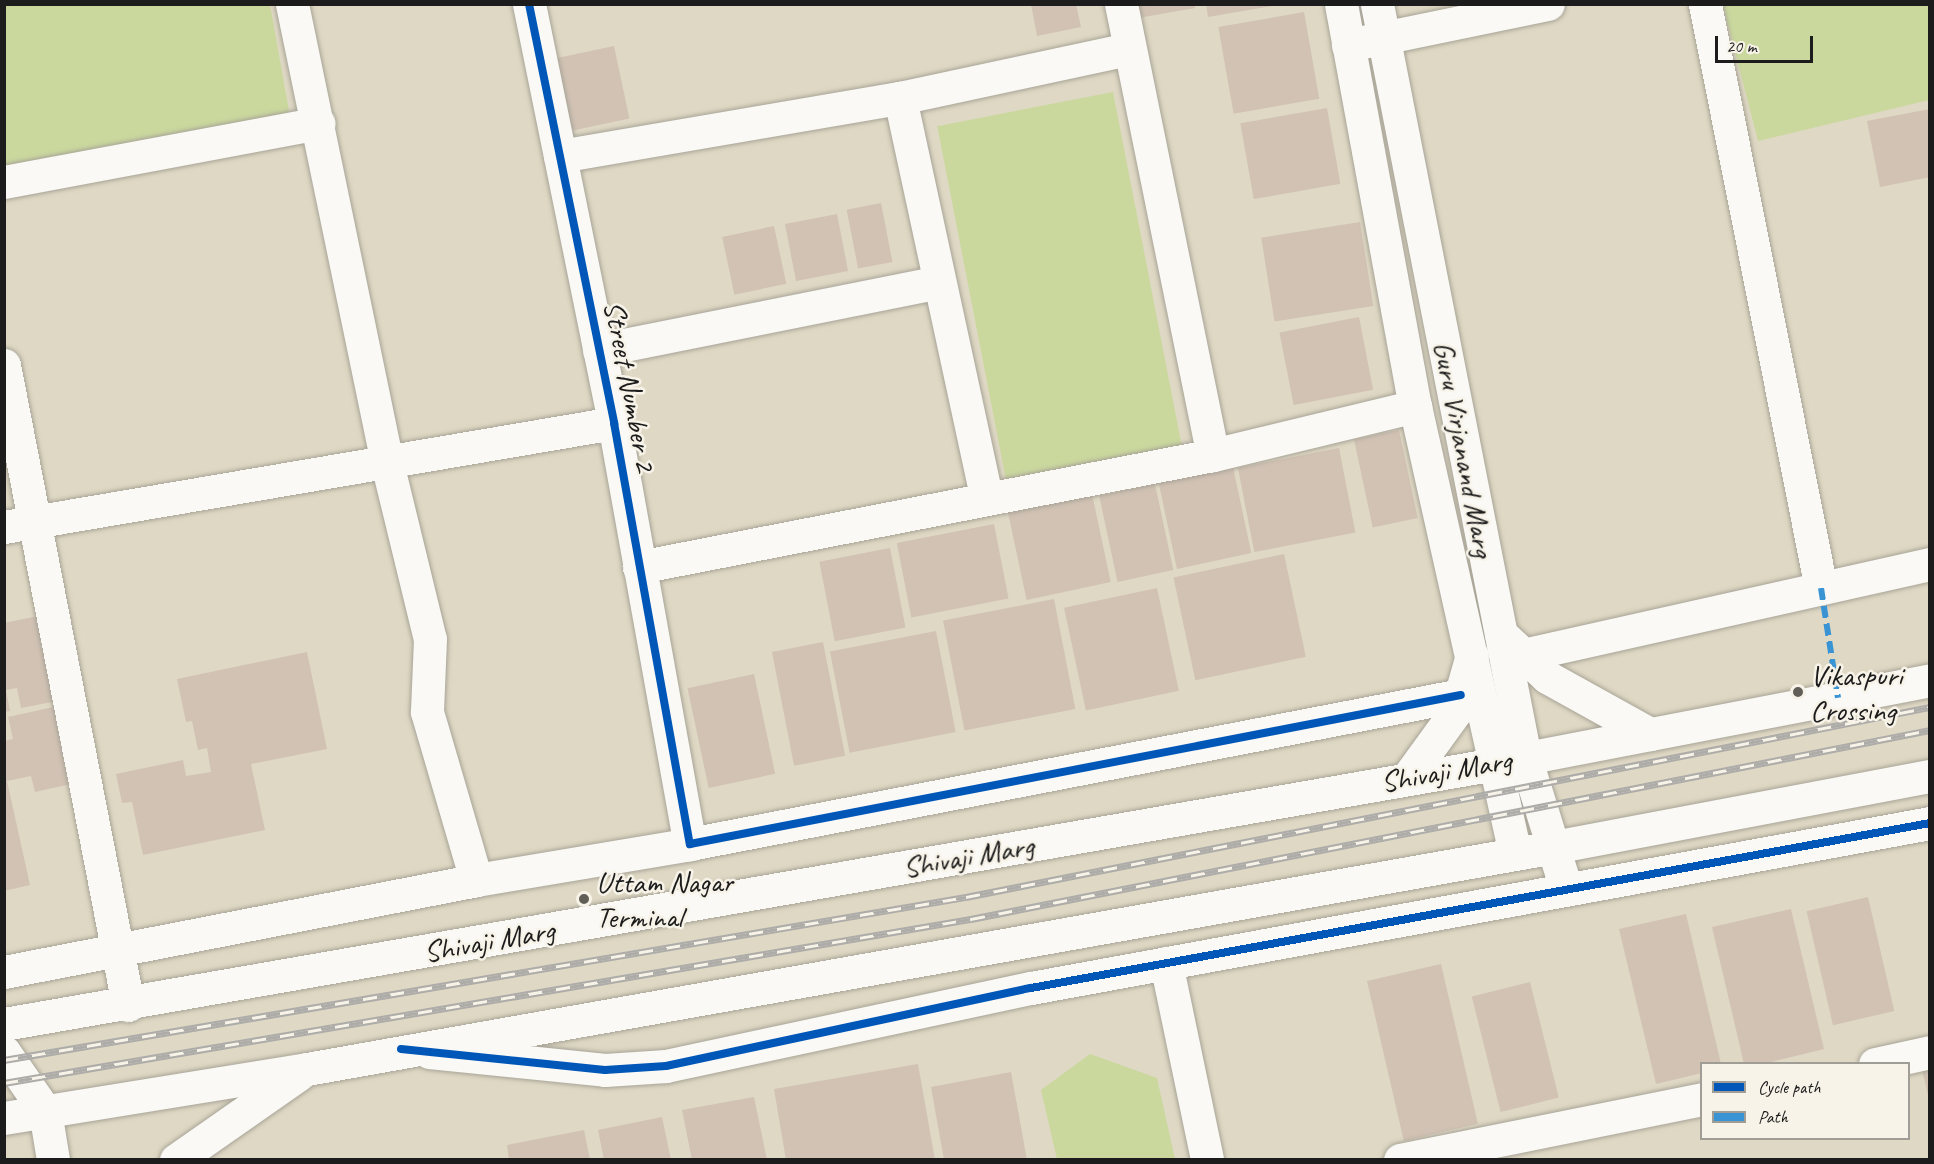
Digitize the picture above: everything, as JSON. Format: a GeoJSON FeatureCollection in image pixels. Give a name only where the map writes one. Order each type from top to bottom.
{"type":"FeatureCollection","features":[{"type":"Feature","properties":{"kind":"street"},"geometry":{"type":"LineString","coordinates":[[292,4],[319,123],[387,462],[430,639],[428,712],[476,880]]}},
{"type":"Feature","properties":{"kind":"street","name":"Street Number 2"},"geometry":{"type":"LineString","coordinates":[[529,4],[614,423],[690,844]]}},
{"type":"Feature","properties":{"kind":"street"},"geometry":{"type":"LineString","coordinates":[[1121,4],[1128,49],[1212,455]]}},
{"type":"Feature","properties":{"kind":"street","name":"Guru Virjanand Marg"},"geometry":{"type":"LineString","coordinates":[[1341,4],[1415,406],[1472,655],[1510,760],[1554,847],[1566,889]]}},
{"type":"Feature","properties":{"kind":"street","name":"Guru Virjanand Marg"},"geometry":{"type":"LineString","coordinates":[[1377,4],[1512,644],[1510,760],[1515,854]]}},
{"type":"Feature","properties":{"kind":"street"},"geometry":{"type":"LineString","coordinates":[[1348,45],[1383,38],[1451,14],[1548,4]]}},
{"type":"Feature","properties":{"kind":"street"},"geometry":{"type":"LineString","coordinates":[[1705,4],[1821,588]]}},
{"type":"Feature","properties":{"kind":"street"},"geometry":{"type":"LineString","coordinates":[[560,156],[900,98],[1128,49]]}},
{"type":"Feature","properties":{"kind":"street"},"geometry":{"type":"LineString","coordinates":[[900,98],[938,282],[987,499]]}},
{"type":"Feature","properties":{"kind":"street"},"geometry":{"type":"LineString","coordinates":[[4,182],[319,123]]}},
{"type":"Feature","properties":{"kind":"street"},"geometry":{"type":"LineString","coordinates":[[599,350],[938,282]]}},
{"type":"Feature","properties":{"kind":"street"},"geometry":{"type":"LineString","coordinates":[[4,365],[20,524],[128,1005]]}},
{"type":"Feature","properties":{"kind":"street"},"geometry":{"type":"LineString","coordinates":[[639,567],[1212,455],[1415,406]]}},
{"type":"Feature","properties":{"kind":"street"},"geometry":{"type":"LineString","coordinates":[[20,524],[614,423]]}},
{"type":"Feature","properties":{"kind":"street"},"geometry":{"type":"LineString","coordinates":[[1512,644],[1821,588],[1929,564]]}},
{"type":"Feature","properties":{"kind":"street"},"geometry":{"type":"LineString","coordinates":[[1512,644],[1547,677],[1650,734]]}},
{"type":"Feature","properties":{"kind":"street"},"geometry":{"type":"LineString","coordinates":[[1408,777],[1456,711],[1472,655]]}},
{"type":"Feature","properties":{"kind":"street","name":"Shivaji Marg"},"geometry":{"type":"LineString","coordinates":[[4,1024],[128,1005],[1510,760],[1929,680]]}},
{"type":"Feature","properties":{"kind":"street"},"geometry":{"type":"LineString","coordinates":[[4,972],[117,948],[476,880],[690,844],[1461,695]]}},
{"type":"Feature","properties":{"kind":"street"},"geometry":{"type":"LineString","coordinates":[[4,1119],[307,1069],[401,1049],[1515,854],[1929,776]]}},
{"type":"Feature","properties":{"kind":"street"},"geometry":{"type":"LineString","coordinates":[[401,1049],[605,1070],[666,1066],[1166,963],[1929,824]]}},
{"type":"Feature","properties":{"kind":"street"},"geometry":{"type":"LineString","coordinates":[[1166,963],[1207,1160]]}},
{"type":"Feature","properties":{"kind":"street"},"geometry":{"type":"LineString","coordinates":[[4,1052],[45,1111],[53,1160]]}},
{"type":"Feature","properties":{"kind":"street"},"geometry":{"type":"LineString","coordinates":[[1884,1062],[1929,1052]]}},
{"type":"Feature","properties":{"kind":"street"},"geometry":{"type":"LineString","coordinates":[[176,1160],[307,1069]]}},
{"type":"Feature","properties":{"kind":"street"},"geometry":{"type":"LineString","coordinates":[[1400,1160],[1700,1099]]}},
{"type":"Feature","properties":{"kind":"green space"},"geometry":{"type":"Polygon","coordinates":[[[5,5],[270,5],[293,133],[5,178],[5,5]]]}},
{"type":"Feature","properties":{"kind":"green space"},"geometry":{"type":"Polygon","coordinates":[[[1723,5],[1929,5],[1929,100],[1758,141],[1723,5]]]}},
{"type":"Feature","properties":{"kind":"green space"},"geometry":{"type":"Polygon","coordinates":[[[1113,92],[1182,445],[1006,480],[937,126],[1113,92]]]}},
{"type":"Feature","properties":{"kind":"green space"},"geometry":{"type":"Polygon","coordinates":[[[1090,1054],[1157,1078],[1175,1159],[1057,1159],[1041,1090],[1090,1054]]]}},
{"type":"Feature","properties":{"kind":"building"},"geometry":{"type":"Polygon","coordinates":[[[1031,4],[1076,4],[1081,27],[1037,36],[1031,4]]]}},
{"type":"Feature","properties":{"kind":"building"},"geometry":{"type":"Polygon","coordinates":[[[1135,4],[1194,4],[1195,8],[1138,18],[1135,4]]]}},
{"type":"Feature","properties":{"kind":"building"},"geometry":{"type":"Polygon","coordinates":[[[1206,4],[1272,4],[1272,6],[1208,17],[1206,4]]]}},
{"type":"Feature","properties":{"kind":"building"},"geometry":{"type":"Polygon","coordinates":[[[1304,12],[1319,99],[1234,114],[1218,27],[1304,12]]]}},
{"type":"Feature","properties":{"kind":"building"},"geometry":{"type":"Polygon","coordinates":[[[614,46],[629,118],[572,131],[556,58],[614,46]]]}},
{"type":"Feature","properties":{"kind":"building"},"geometry":{"type":"Polygon","coordinates":[[[1327,108],[1340,184],[1254,199],[1240,123],[1327,108]]]}},
{"type":"Feature","properties":{"kind":"building"},"geometry":{"type":"Polygon","coordinates":[[[1930,109],[1930,177],[1880,187],[1867,121],[1930,109]]]}},
{"type":"Feature","properties":{"kind":"building"},"geometry":{"type":"Polygon","coordinates":[[[881,203],[892,262],[858,269],[847,210],[881,203]]]}},
{"type":"Feature","properties":{"kind":"building"},"geometry":{"type":"Polygon","coordinates":[[[837,214],[848,271],[796,281],[785,224],[837,214]]]}},
{"type":"Feature","properties":{"kind":"building"},"geometry":{"type":"Polygon","coordinates":[[[1360,222],[1373,306],[1275,322],[1261,238],[1360,222]]]}},
{"type":"Feature","properties":{"kind":"building"},"geometry":{"type":"Polygon","coordinates":[[[774,226],[786,284],[734,295],[722,237],[774,226]]]}},
{"type":"Feature","properties":{"kind":"building"},"geometry":{"type":"Polygon","coordinates":[[[1359,317],[1373,390],[1294,405],[1279,332],[1359,317]]]}},
{"type":"Feature","properties":{"kind":"building"},"geometry":{"type":"Polygon","coordinates":[[[1399,430],[1418,518],[1373,528],[1354,440],[1399,430]]]}},
{"type":"Feature","properties":{"kind":"building"},"geometry":{"type":"Polygon","coordinates":[[[1339,448],[1355,532],[1254,552],[1238,468],[1339,448]]]}},
{"type":"Feature","properties":{"kind":"building"},"geometry":{"type":"Polygon","coordinates":[[[1233,467],[1251,553],[1177,569],[1159,483],[1233,467]]]}},
{"type":"Feature","properties":{"kind":"building"},"geometry":{"type":"Polygon","coordinates":[[[1155,484],[1173,570],[1118,582],[1099,496],[1155,484]]]}},
{"type":"Feature","properties":{"kind":"building"},"geometry":{"type":"Polygon","coordinates":[[[1092,494],[1111,582],[1027,600],[1008,512],[1092,494]]]}},
{"type":"Feature","properties":{"kind":"building"},"geometry":{"type":"Polygon","coordinates":[[[994,524],[1009,599],[911,617],[897,543],[994,524]]]}},
{"type":"Feature","properties":{"kind":"building"},"geometry":{"type":"Polygon","coordinates":[[[890,548],[905,628],[835,641],[819,562],[890,548]]]}},
{"type":"Feature","properties":{"kind":"building"},"geometry":{"type":"Polygon","coordinates":[[[1284,554],[1306,657],[1195,680],[1173,577],[1284,554]]]}},
{"type":"Feature","properties":{"kind":"building"},"geometry":{"type":"Polygon","coordinates":[[[1157,588],[1179,691],[1086,710],[1064,608],[1157,588]]]}},
{"type":"Feature","properties":{"kind":"building"},"geometry":{"type":"Polygon","coordinates":[[[1054,599],[1075,709],[964,731],[943,621],[1054,599]]]}},
{"type":"Feature","properties":{"kind":"building"},"geometry":{"type":"Polygon","coordinates":[[[38,616],[57,701],[21,708],[17,688],[6,690],[10,711],[4,712],[4,623],[38,616]]]}},
{"type":"Feature","properties":{"kind":"building"},"geometry":{"type":"Polygon","coordinates":[[[936,631],[956,732],[850,753],[830,652],[936,631]]]}},
{"type":"Feature","properties":{"kind":"building"},"geometry":{"type":"Polygon","coordinates":[[[823,642],[845,756],[794,766],[772,652],[823,642]]]}},
{"type":"Feature","properties":{"kind":"building"},"geometry":{"type":"Polygon","coordinates":[[[307,652],[327,749],[251,764],[265,830],[143,855],[132,802],[122,803],[116,774],[183,760],[186,776],[211,772],[207,748],[198,750],[192,721],[186,722],[177,679],[307,652]]]}},
{"type":"Feature","properties":{"kind":"building"},"geometry":{"type":"Polygon","coordinates":[[[754,674],[775,774],[709,788],[687,688],[754,674]]]}},
{"type":"Feature","properties":{"kind":"building"},"geometry":{"type":"Polygon","coordinates":[[[58,706],[75,783],[35,792],[31,776],[7,781],[30,885],[4,891],[4,741],[13,739],[8,717],[58,706]]]}},
{"type":"Feature","properties":{"kind":"building"},"geometry":{"type":"Polygon","coordinates":[[[1868,897],[1894,1011],[1833,1025],[1807,911],[1868,897]]]}},
{"type":"Feature","properties":{"kind":"building"},"geometry":{"type":"Polygon","coordinates":[[[1791,909],[1824,1049],[1771,1062],[1744,1062],[1712,927],[1791,909]]]}},
{"type":"Feature","properties":{"kind":"building"},"geometry":{"type":"Polygon","coordinates":[[[1686,914],[1721,1062],[1700,1062],[1700,1073],[1656,1084],[1619,929],[1686,914]]]}},
{"type":"Feature","properties":{"kind":"building"},"geometry":{"type":"Polygon","coordinates":[[[1441,964],[1478,1124],[1404,1141],[1367,981],[1441,964]]]}},
{"type":"Feature","properties":{"kind":"building"},"geometry":{"type":"Polygon","coordinates":[[[1530,982],[1559,1097],[1501,1112],[1472,997],[1530,982]]]}},
{"type":"Feature","properties":{"kind":"building"},"geometry":{"type":"Polygon","coordinates":[[[1930,1056],[1930,1099],[1929,1099],[1919,1058],[1930,1056]]]}},
{"type":"Feature","properties":{"kind":"building"},"geometry":{"type":"Polygon","coordinates":[[[918,1064],[935,1160],[786,1160],[774,1089],[918,1064]]]}},
{"type":"Feature","properties":{"kind":"building"},"geometry":{"type":"Polygon","coordinates":[[[1011,1072],[1027,1160],[944,1160],[931,1087],[1011,1072]]]}},
{"type":"Feature","properties":{"kind":"building"},"geometry":{"type":"Polygon","coordinates":[[[754,1097],[767,1160],[692,1160],[682,1110],[754,1097]]]}},
{"type":"Feature","properties":{"kind":"building"},"geometry":{"type":"Polygon","coordinates":[[[662,1117],[671,1160],[604,1160],[598,1130],[662,1117]]]}},
{"type":"Feature","properties":{"kind":"building"},"geometry":{"type":"Polygon","coordinates":[[[584,1130],[590,1160],[509,1160],[507,1145],[584,1130]]]}},
{"type":"Feature","properties":{"kind":"railway"},"geometry":{"type":"LineString","coordinates":[[4,1060],[966,897],[1930,707]]}},
{"type":"Feature","properties":{"kind":"railway"},"geometry":{"type":"LineString","coordinates":[[4,1083],[971,919],[1930,730]]}},
{"type":"Feature","properties":{"kind":"marked path"},"geometry":{"type":"LineString","coordinates":[[1821,588],[1838,698]]}},
{"type":"Feature","properties":{"kind":"cycle path"},"geometry":{"type":"LineString","coordinates":[[529,4],[614,423],[690,844],[1461,695]]}},
{"type":"Feature","properties":{"kind":"cycle path"},"geometry":{"type":"LineString","coordinates":[[401,1049],[605,1070],[666,1066],[1031,988],[1930,823]]}},
{"type":"Feature","properties":{"kind":"place","name":"Vikaspuri Crossing"},"geometry":{"type":"Point","coordinates":[1798,692]}},
{"type":"Feature","properties":{"kind":"place","name":"Uttam Nagar Terminal"},"geometry":{"type":"Point","coordinates":[584,899]}}]}
